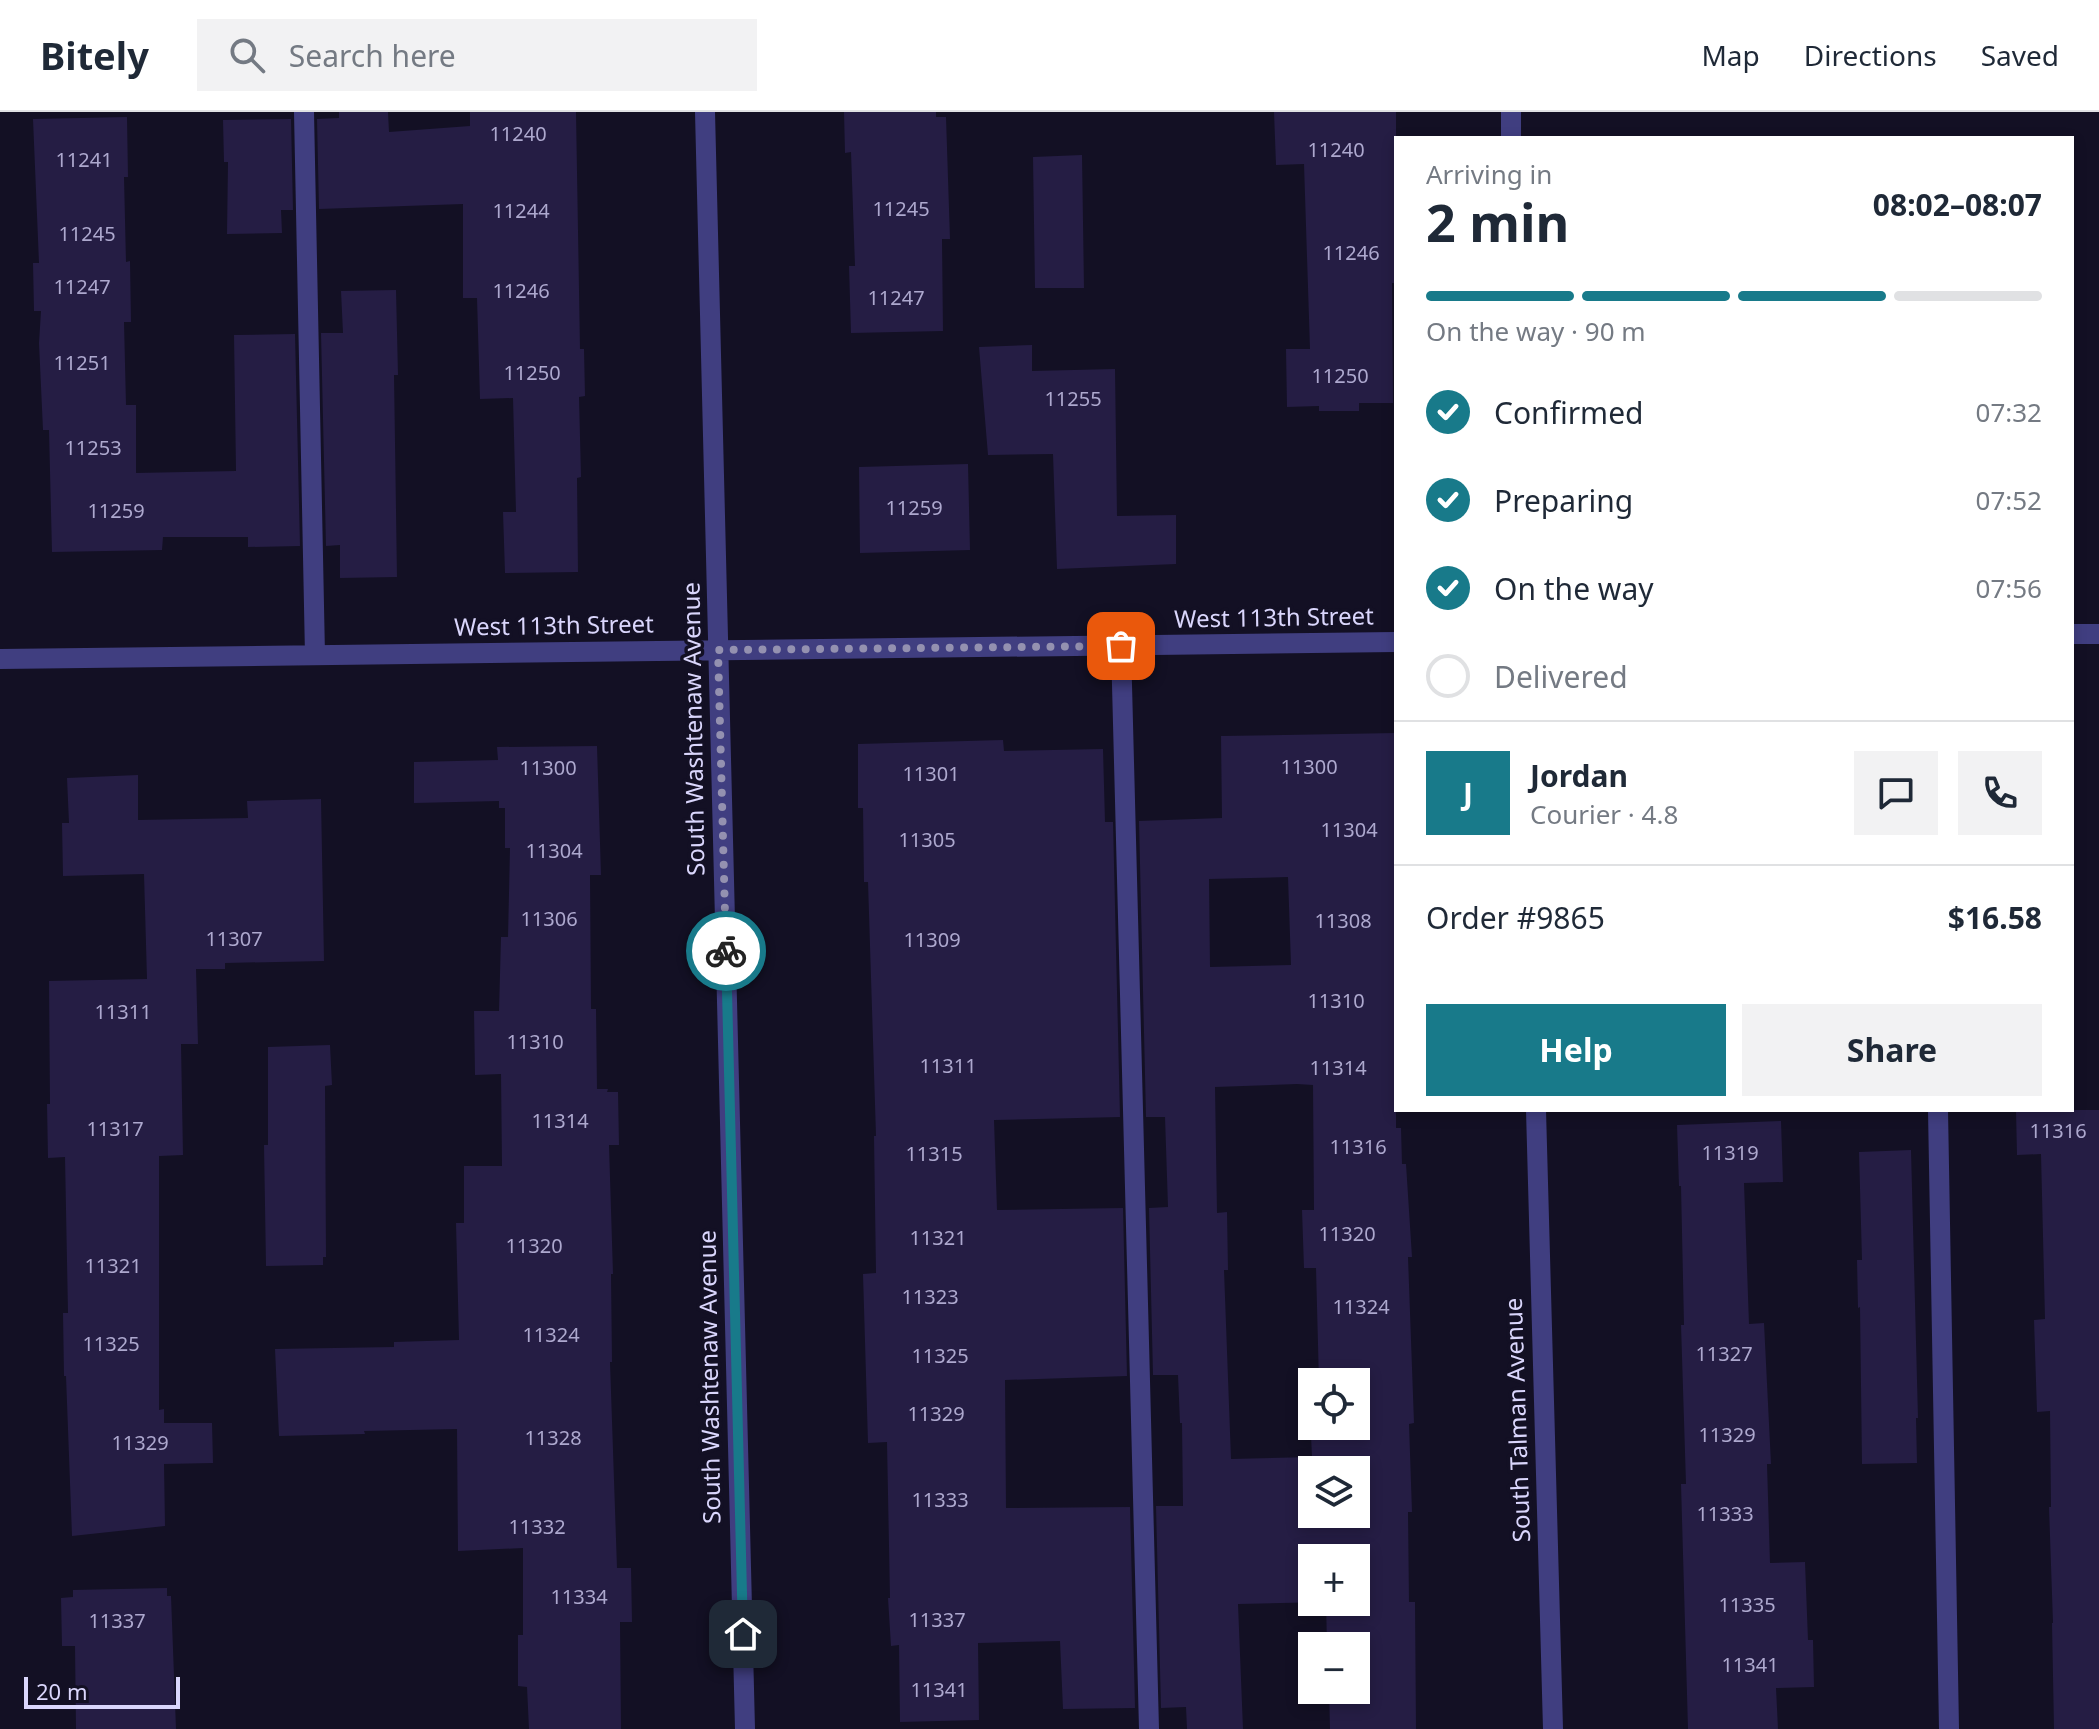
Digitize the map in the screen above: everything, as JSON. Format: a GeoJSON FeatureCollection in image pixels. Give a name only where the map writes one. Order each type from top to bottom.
{"type":"FeatureCollection","features":[{"type":"Feature","properties":{"kind":"street"},"geometry":{"type":"LineString","coordinates":[[304,112],[315,655]]}},
{"type":"Feature","properties":{"kind":"street","name":"South Washtenaw Avenue"},"geometry":{"type":"LineString","coordinates":[[705,112],[745,1729]]}},
{"type":"Feature","properties":{"kind":"street"},"geometry":{"type":"LineString","coordinates":[[1511,112],[1511,136]]}},
{"type":"Feature","properties":{"kind":"street"},"geometry":{"type":"LineString","coordinates":[[2074,634],[2099,634]]}},
{"type":"Feature","properties":{"kind":"street","name":"West 113th Street"},"geometry":{"type":"LineString","coordinates":[[0,659],[1394,642]]}},
{"type":"Feature","properties":{"kind":"street"},"geometry":{"type":"LineString","coordinates":[[1121,646],[1149,1729]]}},
{"type":"Feature","properties":{"kind":"street","name":"South Talman Avenue"},"geometry":{"type":"LineString","coordinates":[[1536,1112],[1553,1729]]}},
{"type":"Feature","properties":{"kind":"street"},"geometry":{"type":"LineString","coordinates":[[1938,1112],[1949,1729]]}},
{"type":"Feature","properties":{"kind":"building"},"geometry":{"type":"Polygon","coordinates":[[[339,112],[388,112],[389,132],[470,126],[470,112],[576,112],[580,349],[584,349],[585,396],[579,397],[581,477],[577,478],[578,572],[505,573],[503,512],[516,512],[513,398],[480,399],[477,298],[463,298],[463,204],[319,209],[317,119],[339,118],[339,112]]]}},
{"type":"Feature","properties":{"kind":"building"},"geometry":{"type":"Polygon","coordinates":[[[844,112],[936,112],[936,117],[946,117],[950,239],[942,239],[943,331],[851,333],[849,266],[855,266],[851,152],[845,153],[844,112]]]}},
{"type":"Feature","properties":{"kind":"building"},"geometry":{"type":"Polygon","coordinates":[[[1274,112],[1396,112],[1393,403],[1359,403],[1359,411],[1319,411],[1319,406],[1287,407],[1286,349],[1310,349],[1304,164],[1276,165],[1274,112]]]}},
{"type":"Feature","properties":{"kind":"building"},"geometry":{"type":"Polygon","coordinates":[[[127,117],[128,177],[124,177],[131,322],[124,322],[126,405],[136,405],[136,473],[236,471],[234,335],[295,334],[300,546],[248,547],[248,537],[163,537],[162,550],[52,552],[49,430],[43,430],[39,343],[41,311],[34,311],[33,263],[39,263],[33,119],[127,117]]]}},
{"type":"Feature","properties":{"kind":"building"},"geometry":{"type":"Polygon","coordinates":[[[291,119],[293,210],[281,210],[282,233],[227,234],[228,162],[224,162],[223,120],[291,119]]]}},
{"type":"Feature","properties":{"kind":"building"},"geometry":{"type":"Polygon","coordinates":[[[1082,155],[1084,288],[1035,288],[1033,157],[1082,155]]]}},
{"type":"Feature","properties":{"kind":"building"},"geometry":{"type":"Polygon","coordinates":[[[396,290],[397,577],[340,578],[340,545],[326,546],[321,333],[343,333],[341,291],[396,290]]]}},
{"type":"Feature","properties":{"kind":"building"},"geometry":{"type":"Polygon","coordinates":[[[1032,345],[1032,371],[1115,369],[1117,516],[1176,515],[1176,564],[1057,569],[1053,454],[988,455],[979,347],[1032,345]]]}},
{"type":"Feature","properties":{"kind":"building"},"geometry":{"type":"Polygon","coordinates":[[[968,464],[970,550],[860,553],[859,467],[968,464]]]}},
{"type":"Feature","properties":{"kind":"building"},"geometry":{"type":"Polygon","coordinates":[[[1394,733],[1394,1112],[1396,1128],[1401,1128],[1402,1164],[1406,1164],[1412,1257],[1408,1257],[1414,1423],[1409,1424],[1412,1512],[1408,1512],[1409,1602],[1415,1602],[1416,1729],[1330,1729],[1329,1704],[1370,1704],[1370,1632],[1327,1632],[1326,1616],[1370,1616],[1370,1544],[1298,1544],[1298,1603],[1238,1604],[1243,1729],[1187,1729],[1186,1707],[1161,1708],[1156,1506],[1183,1506],[1182,1423],[1178,1375],[1153,1375],[1149,1208],[1168,1207],[1165,1117],[1146,1117],[1139,821],[1222,818],[1221,736],[1394,733]],[[1288,877],[1209,879],[1210,967],[1291,965],[1288,877]],[[1313,1085],[1215,1087],[1217,1213],[1227,1212],[1228,1270],[1224,1270],[1231,1459],[1298,1457],[1298,1528],[1370,1528],[1370,1456],[1312,1456],[1311,1440],[1370,1440],[1370,1368],[1319,1368],[1316,1268],[1304,1268],[1302,1210],[1314,1210],[1313,1085]]]}},
{"type":"Feature","properties":{"kind":"building"},"geometry":{"type":"Polygon","coordinates":[[[1003,740],[1004,751],[1103,749],[1105,822],[1113,822],[1120,1117],[994,1120],[997,1210],[1123,1208],[1127,1376],[1005,1380],[1006,1508],[1130,1507],[1135,1708],[1063,1709],[1060,1641],[978,1643],[979,1720],[900,1722],[899,1645],[891,1646],[888,1598],[887,1442],[868,1443],[863,1274],[876,1273],[876,1136],[868,882],[864,882],[863,808],[858,808],[858,744],[1003,740]]]}},
{"type":"Feature","properties":{"kind":"building"},"geometry":{"type":"Polygon","coordinates":[[[597,746],[601,875],[590,875],[591,1009],[596,1009],[597,1089],[618,1092],[619,1145],[609,1145],[613,1274],[610,1362],[617,1568],[631,1568],[632,1622],[620,1622],[621,1729],[529,1729],[527,1687],[518,1686],[518,1635],[523,1635],[523,1548],[458,1551],[457,1429],[279,1436],[275,1349],[394,1347],[394,1342],[459,1340],[456,1223],[464,1223],[464,1166],[502,1166],[501,1074],[475,1075],[474,1011],[499,1011],[501,937],[508,937],[510,848],[505,848],[505,808],[499,808],[499,801],[414,803],[414,762],[498,760],[497,747],[597,746]]]}},
{"type":"Feature","properties":{"kind":"building"},"geometry":{"type":"Polygon","coordinates":[[[138,775],[138,820],[248,818],[247,801],[321,799],[324,961],[225,963],[225,969],[196,969],[198,1044],[181,1044],[183,1155],[159,1156],[159,1410],[164,1409],[164,1423],[212,1423],[213,1463],[164,1464],[165,1526],[72,1536],[64,1376],[63,1313],[68,1313],[65,1157],[48,1158],[49,981],[147,979],[144,874],[63,876],[62,823],[69,823],[67,778],[138,775]]]}},
{"type":"Feature","properties":{"kind":"building"},"geometry":{"type":"Polygon","coordinates":[[[330,1045],[332,1085],[325,1086],[326,1257],[323,1257],[323,1265],[266,1266],[264,1145],[268,1145],[268,1047],[330,1045]]]}},
{"type":"Feature","properties":{"kind":"building"},"geometry":{"type":"Polygon","coordinates":[[[2099,1110],[2099,1729],[2054,1729],[2050,1411],[2037,1412],[2034,1320],[2045,1319],[2041,1154],[2017,1155],[2016,1112],[2099,1110]]]}},
{"type":"Feature","properties":{"kind":"building"},"geometry":{"type":"Polygon","coordinates":[[[1781,1121],[1783,1182],[1744,1183],[1749,1324],[1764,1323],[1771,1464],[1767,1464],[1770,1563],[1805,1562],[1808,1640],[1813,1640],[1814,1687],[1776,1688],[1778,1729],[1688,1729],[1681,1484],[1686,1484],[1681,1325],[1684,1325],[1677,1125],[1781,1121]]]}},
{"type":"Feature","properties":{"kind":"building"},"geometry":{"type":"Polygon","coordinates":[[[1911,1150],[1917,1463],[1862,1464],[1857,1260],[1862,1260],[1859,1152],[1911,1150]]]}},
{"type":"Feature","properties":{"kind":"building"},"geometry":{"type":"Polygon","coordinates":[[[167,1588],[167,1596],[171,1596],[176,1729],[76,1729],[75,1646],[62,1646],[61,1598],[73,1597],[73,1590],[167,1588]]]}},
{"type":"Feature","properties":{"kind":"way so far"},"geometry":{"type":"LineString","coordinates":[[726,951],[718,650],[1121,646]]}},
{"type":"Feature","properties":{"kind":"route"},"geometry":{"type":"LineString","coordinates":[[726,951],[743,1634]]}}]}
